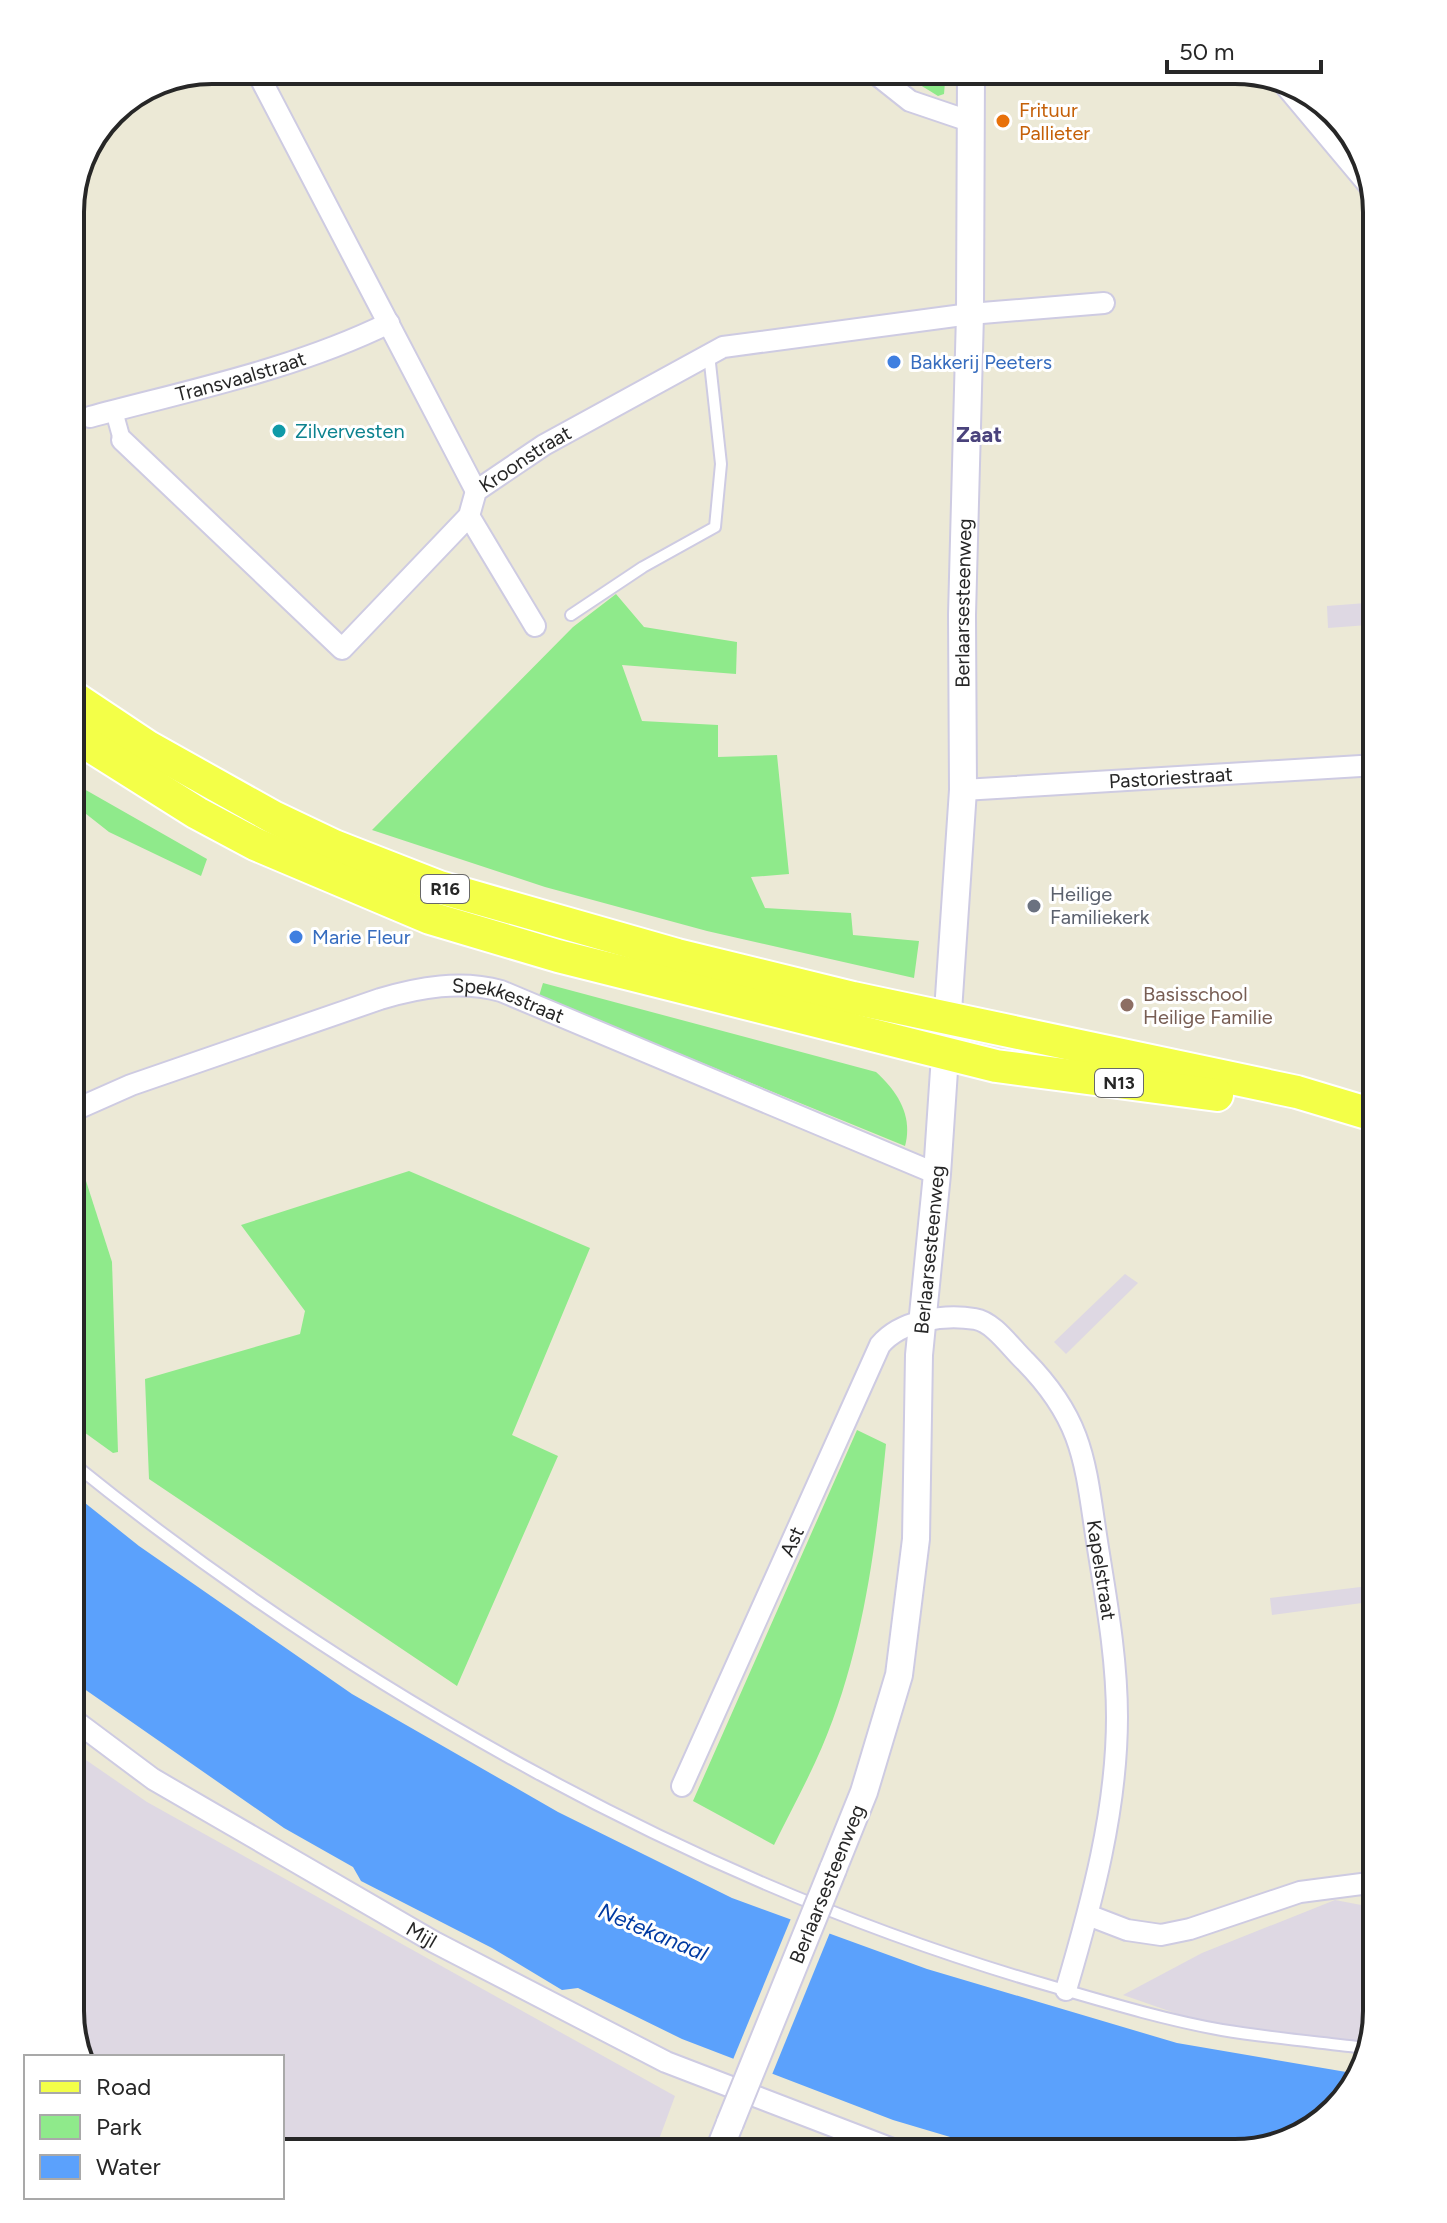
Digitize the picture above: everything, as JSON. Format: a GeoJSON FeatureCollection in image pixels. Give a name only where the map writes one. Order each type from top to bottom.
{"type":"FeatureCollection","features":[{"type":"Feature","properties":{"kind":"main road","name":"R16"},"geometry":{"type":"LineString","coordinates":[[84,704],[148,747],[248,804],[334,846],[439,887],[677,955],[945,1019]]}},
{"type":"Feature","properties":{"kind":"main road","name":"R16"},"geometry":{"type":"LineString","coordinates":[[84,742],[197,813],[255,844],[430,918],[558,956],[943,1053]]}},
{"type":"Feature","properties":{"kind":"main road","name":"N13"},"geometry":{"type":"LineString","coordinates":[[945,1019],[1297,1092],[1328,1104]]}},
{"type":"Feature","properties":{"kind":"main road","name":"N13"},"geometry":{"type":"LineString","coordinates":[[943,1053],[996,1066],[1296,1105],[1363,1105]]}},
{"type":"Feature","properties":{"kind":"street"},"geometry":{"type":"LineString","coordinates":[[263,84],[476,491]]}},
{"type":"Feature","properties":{"kind":"street"},"geometry":{"type":"LineString","coordinates":[[889,84],[910,101],[972,122]]}},
{"type":"Feature","properties":{"kind":"street","name":"Berlaarsesteenweg"},"geometry":{"type":"LineString","coordinates":[[724,2139],[864,1792],[899,1675],[916,1539],[919,1355],[937,1174],[945,1019],[963,790],[962,615],[972,122],[976,84]]}},
{"type":"Feature","properties":{"kind":"street"},"geometry":{"type":"LineString","coordinates":[[1298,101],[1355,169]]}},
{"type":"Feature","properties":{"kind":"street"},"geometry":{"type":"LineString","coordinates":[[970,314],[1104,303]]}},
{"type":"Feature","properties":{"kind":"street","name":"Kroonstraat"},"geometry":{"type":"LineString","coordinates":[[122,440],[342,649],[469,516],[476,491],[544,445],[709,354],[747,341],[970,314]]}},
{"type":"Feature","properties":{"kind":"street","name":"Transvaalstraat"},"geometry":{"type":"LineString","coordinates":[[90,417],[194,393],[350,342],[389,323]]}},
{"type":"Feature","properties":{"kind":"street"},"geometry":{"type":"LineString","coordinates":[[114,411],[122,440]]}},
{"type":"Feature","properties":{"kind":"street"},"geometry":{"type":"LineString","coordinates":[[469,516],[535,626]]}},
{"type":"Feature","properties":{"kind":"street","name":"Pastoriestraat"},"geometry":{"type":"LineString","coordinates":[[963,790],[1363,766]]}},
{"type":"Feature","properties":{"kind":"street","name":"Spekkestraat"},"geometry":{"type":"LineString","coordinates":[[84,1106],[131,1085],[380,999],[419,989],[470,985],[501,991],[937,1174]]}},
{"type":"Feature","properties":{"kind":"street","name":"Kapelstraat"},"geometry":{"type":"LineString","coordinates":[[924,1321],[963,1317],[984,1320],[1054,1393],[1078,1435],[1112,1640],[1117,1718],[1113,1781],[1088,1915],[1066,1990]]}},
{"type":"Feature","properties":{"kind":"street","name":"Ast"},"geometry":{"type":"LineString","coordinates":[[682,1786],[880,1345],[889,1334],[924,1321]]}},
{"type":"Feature","properties":{"kind":"street","name":"Mijl"},"geometry":{"type":"LineString","coordinates":[[84,1727],[153,1779],[434,1942],[666,2062],[864,2139]]}},
{"type":"Feature","properties":{"kind":"street"},"geometry":{"type":"LineString","coordinates":[[1088,1915],[1127,1930],[1161,1935],[1190,1929],[1300,1892],[1363,1884]]}},
{"type":"Feature","properties":{"kind":"lane"},"geometry":{"type":"LineString","coordinates":[[571,615],[643,567],[715,527],[721,464],[709,354]]}},
{"type":"Feature","properties":{"kind":"lane"},"geometry":{"type":"LineString","coordinates":[[84,1472],[202,1562],[298,1630],[522,1765],[796,1897],[944,1952],[1066,1990],[1221,2029],[1358,2047]]}},
{"type":"Feature","properties":{"kind":"shaded area"},"geometry":{"type":"Polygon","coordinates":[[[1363,603],[1363,625],[1328,628],[1327,606],[1363,603]]]}},
{"type":"Feature","properties":{"kind":"shaded area"},"geometry":{"type":"Polygon","coordinates":[[[1125,1274],[1138,1283],[1066,1354],[1054,1342],[1125,1274]]]}},
{"type":"Feature","properties":{"kind":"shaded area"},"geometry":{"type":"Polygon","coordinates":[[[1363,1587],[1363,1603],[1272,1615],[1270,1598],[1363,1587]]]}},
{"type":"Feature","properties":{"kind":"shaded area"},"geometry":{"type":"Polygon","coordinates":[[[84,1759],[147,1802],[675,2096],[659,2139],[284,2139],[284,2055],[92,2055],[84,2011],[84,1759]]]}},
{"type":"Feature","properties":{"kind":"shaded area"},"geometry":{"type":"Polygon","coordinates":[[[1335,1900],[1363,1905],[1363,2011],[1358,2047],[1221,2029],[1123,1995],[1202,1953],[1335,1900]]]}},
{"type":"Feature","properties":{"kind":"green space"},"geometry":{"type":"Polygon","coordinates":[[[919,84],[945,84],[944,94],[938,96],[919,84]]]}},
{"type":"Feature","properties":{"kind":"green space"},"geometry":{"type":"Polygon","coordinates":[[[616,594],[644,627],[737,642],[736,674],[622,665],[642,721],[718,725],[718,757],[777,755],[789,874],[751,877],[765,908],[851,913],[853,935],[919,941],[914,978],[707,931],[545,887],[372,830],[573,627],[616,594]]]}},
{"type":"Feature","properties":{"kind":"green space"},"geometry":{"type":"Polygon","coordinates":[[[84,789],[207,859],[201,876],[109,832],[84,812],[84,789]]]}},
{"type":"Feature","properties":{"kind":"green space"},"geometry":{"type":"Polygon","coordinates":[[[543,983],[876,1072],[902,1105],[907,1125],[905,1146],[539,996],[543,983]]]}},
{"type":"Feature","properties":{"kind":"green space"},"geometry":{"type":"Polygon","coordinates":[[[409,1171],[590,1248],[512,1435],[558,1456],[457,1686],[149,1479],[145,1379],[300,1334],[305,1311],[241,1225],[409,1171]]]}},
{"type":"Feature","properties":{"kind":"green space"},"geometry":{"type":"Polygon","coordinates":[[[84,1175],[112,1262],[118,1452],[113,1453],[84,1432],[84,1175]]]}},
{"type":"Feature","properties":{"kind":"green space"},"geometry":{"type":"Polygon","coordinates":[[[857,1430],[886,1444],[866,1598],[836,1711],[817,1759],[774,1845],[693,1801],[857,1430]]]}},
{"type":"Feature","properties":{"kind":"water","name":"Netekanaal"},"geometry":{"type":"Polygon","coordinates":[[[84,1502],[139,1546],[352,1694],[558,1812],[732,1898],[927,1969],[1177,2043],[1347,2072],[1331,2095],[1306,2117],[1292,2126],[1260,2137],[957,2139],[893,2120],[682,2039],[578,1988],[562,1990],[492,1948],[361,1881],[353,1867],[284,1828],[84,1689],[84,1502]]]}},
{"type":"Feature","properties":{"kind":"pier"},"geometry":{"type":"Polygon","coordinates":[[[792,1916],[831,1930],[771,2077],[732,2062],[792,1916]]]}},
{"type":"Feature","properties":{"kind":"place","name":"Frituur Pallieter"},"geometry":{"type":"Point","coordinates":[1003,121]}},
{"type":"Feature","properties":{"kind":"place","name":"Bakkerij Peeters"},"geometry":{"type":"Point","coordinates":[894,362]}},
{"type":"Feature","properties":{"kind":"place","name":"Zilvervesten"},"geometry":{"type":"Point","coordinates":[279,431]}},
{"type":"Feature","properties":{"kind":"place","name":"Heilige Familiekerk"},"geometry":{"type":"Point","coordinates":[1034,906]}},
{"type":"Feature","properties":{"kind":"place","name":"Marie Fleur"},"geometry":{"type":"Point","coordinates":[296,937]}},
{"type":"Feature","properties":{"kind":"place","name":"Basisschool Heilige Familie"},"geometry":{"type":"Point","coordinates":[1127,1005]}},
{"type":"Feature","properties":{"kind":"district","name":"Zaat"},"geometry":{"type":"Point","coordinates":[979,434]}}]}
